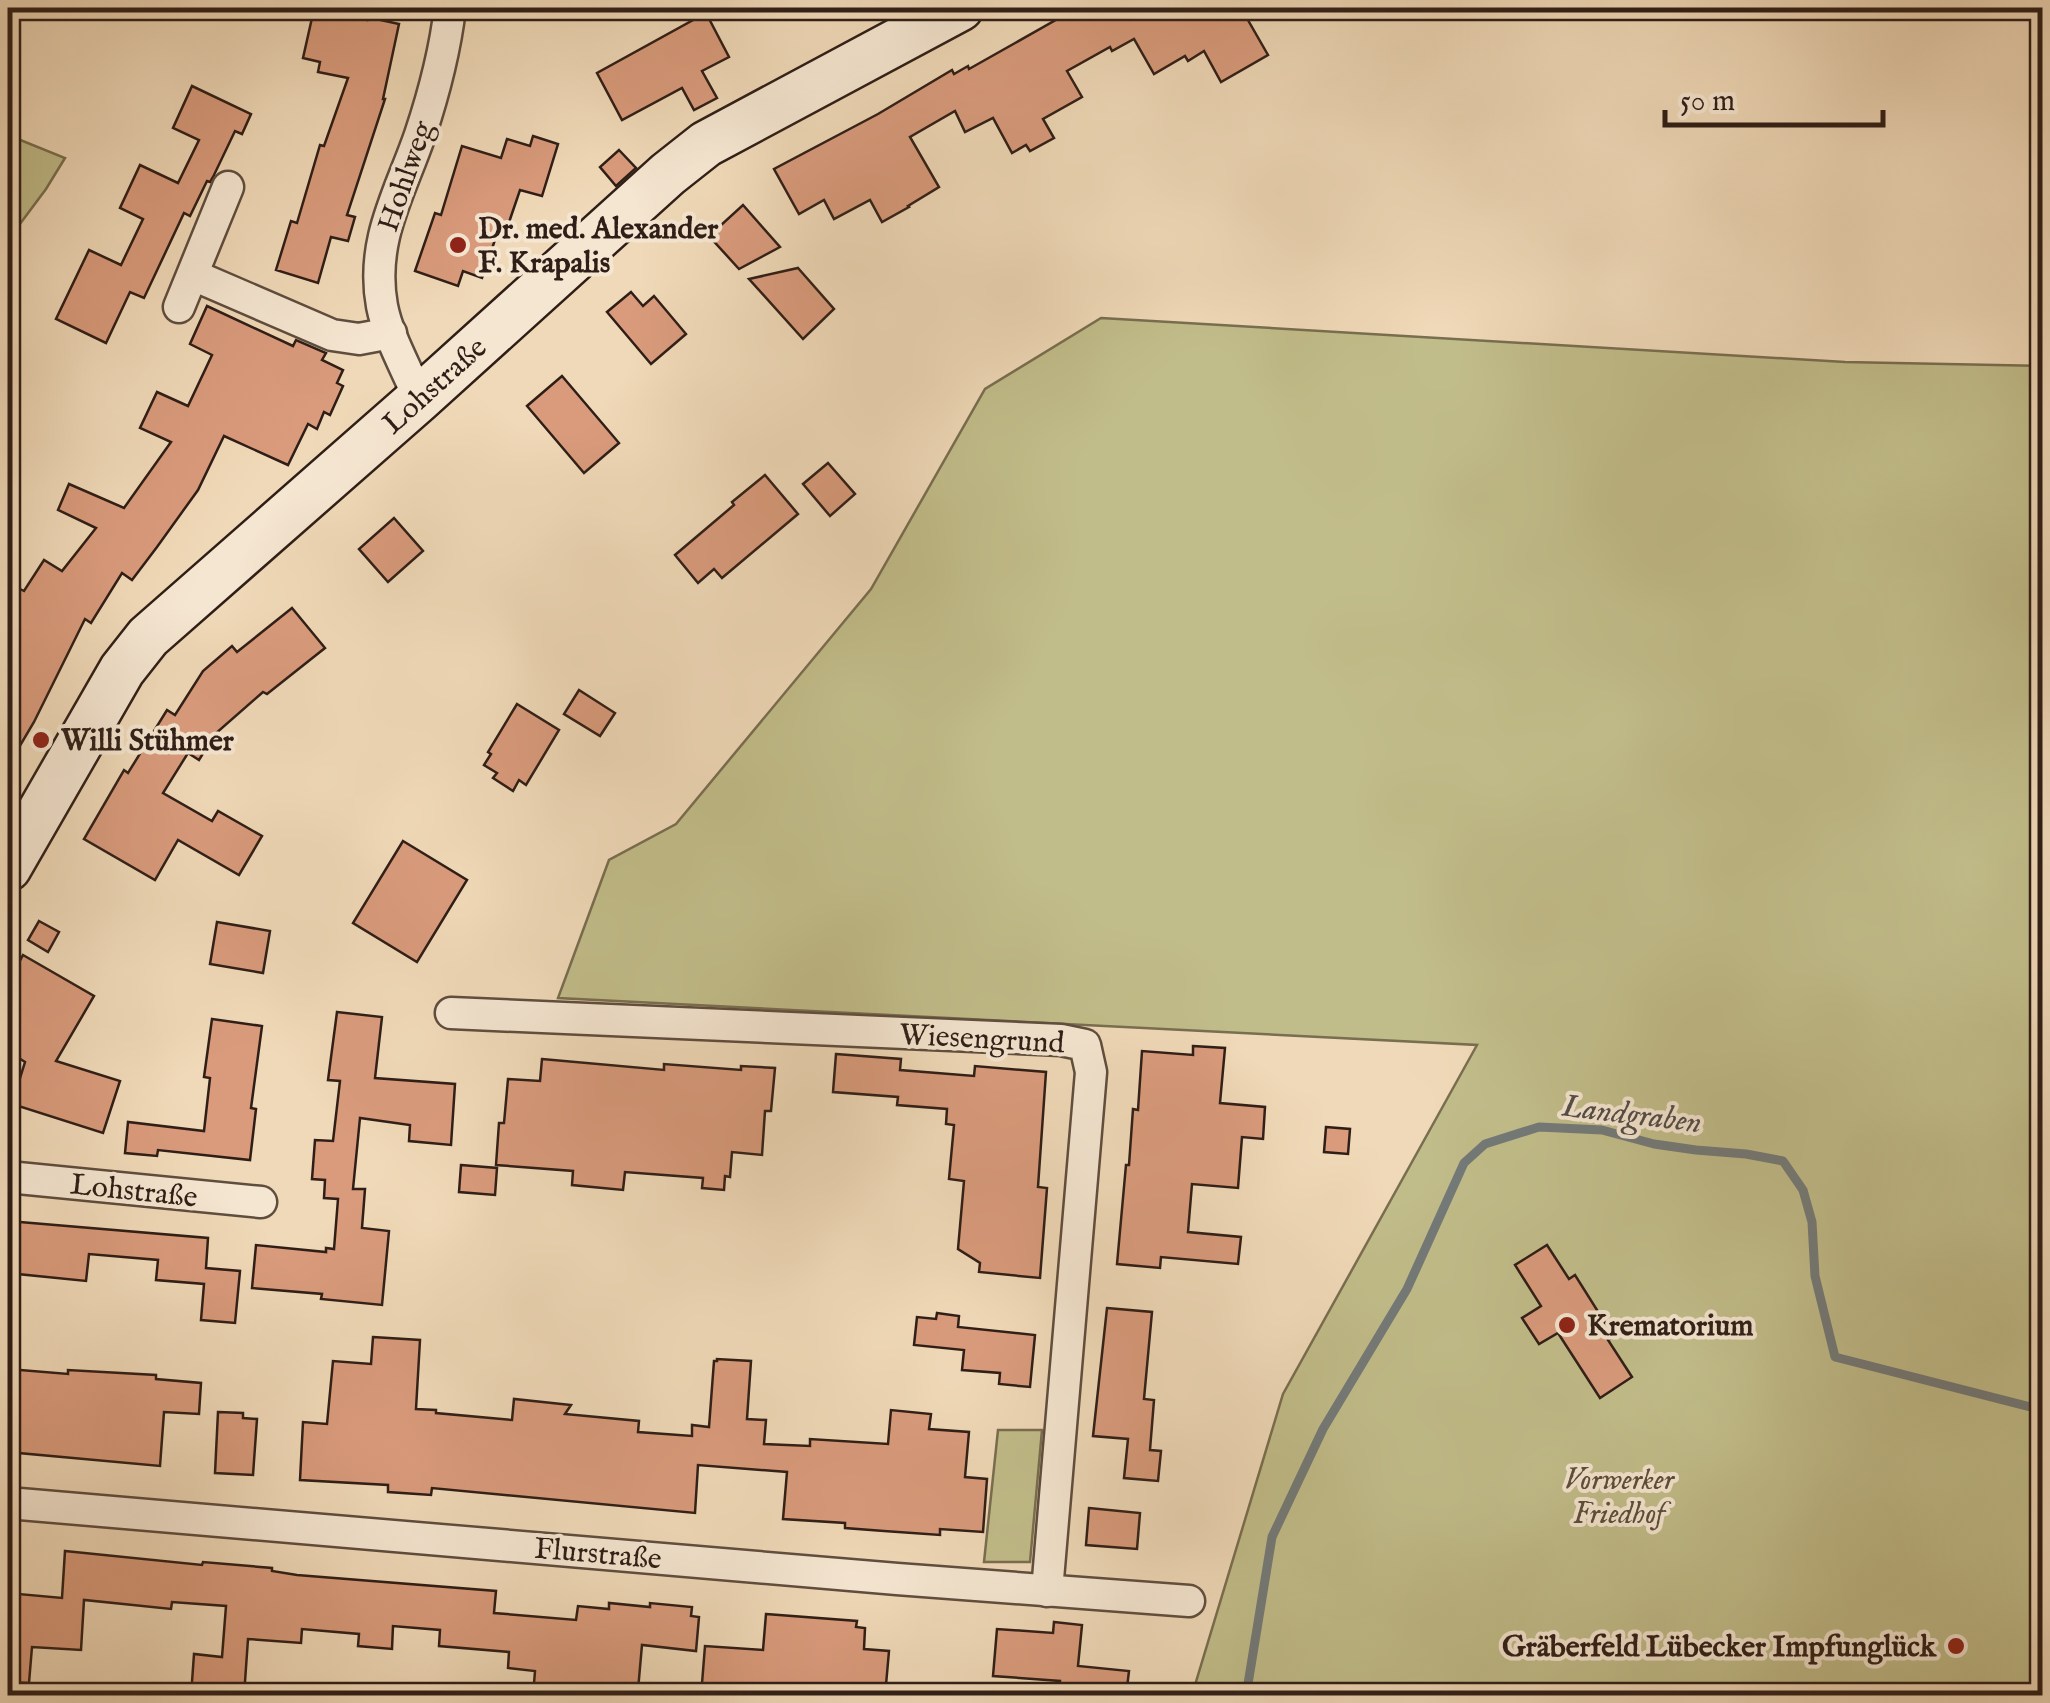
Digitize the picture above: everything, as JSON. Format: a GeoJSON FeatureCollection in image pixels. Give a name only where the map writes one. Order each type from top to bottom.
{"type":"FeatureCollection","features":[{"type":"Feature","properties":{"kind":"main road","name":"Lohstraße"},"geometry":{"type":"LineString","coordinates":[[8,868],[122,670],[148,637],[706,144],[960,8]]}},
{"type":"Feature","properties":{"kind":"street","name":"Hohlweg"},"geometry":{"type":"LineString","coordinates":[[419,399],[382,308],[380,254],[389,212],[419,138],[442,65],[450,8]]}},
{"type":"Feature","properties":{"kind":"street"},"geometry":{"type":"LineString","coordinates":[[179,308],[228,186]]}},
{"type":"Feature","properties":{"kind":"street"},"geometry":{"type":"LineString","coordinates":[[192,275],[332,335],[360,340],[391,333]]}},
{"type":"Feature","properties":{"kind":"street","name":"Wiesengrund"},"geometry":{"type":"LineString","coordinates":[[451,1013],[1061,1040],[1085,1045],[1091,1072],[1047,1591]]}},
{"type":"Feature","properties":{"kind":"street","name":"Lohstraße"},"geometry":{"type":"LineString","coordinates":[[8,1177],[260,1202]]}},
{"type":"Feature","properties":{"kind":"street","name":"Flurstraße"},"geometry":{"type":"LineString","coordinates":[[8,1502],[1189,1601]]}},
{"type":"Feature","properties":{"kind":"green space"},"geometry":{"type":"Polygon","coordinates":[[[8,135],[65,158],[8,240],[8,135]]]}},
{"type":"Feature","properties":{"kind":"green space","name":"Vorwerker Friedhof"},"geometry":{"type":"Polygon","coordinates":[[[1101,318],[1845,362],[2042,366],[2042,1695],[1192,1695],[1283,1394],[1477,1045],[558,998],[609,860],[676,824],[871,589],[985,389],[1101,318]]]}},
{"type":"Feature","properties":{"kind":"green space"},"geometry":{"type":"Polygon","coordinates":[[[998,1430],[1042,1430],[1030,1562],[984,1562],[998,1430]]]}},
{"type":"Feature","properties":{"kind":"building"},"geometry":{"type":"Polygon","coordinates":[[[1077,8],[1241,8],[1268,55],[1221,82],[1204,51],[1188,61],[1185,56],[1154,74],[1134,39],[1112,51],[1110,47],[1067,71],[1082,97],[1043,119],[1054,138],[1030,151],[1026,145],[1012,153],[993,118],[965,132],[955,111],[910,137],[939,187],[909,207],[882,222],[870,200],[834,219],[824,200],[799,214],[774,169],[952,70],[954,74],[968,66],[969,69],[1077,8]]]}},
{"type":"Feature","properties":{"kind":"building"},"geometry":{"type":"Polygon","coordinates":[[[314,9],[399,24],[385,99],[347,215],[355,217],[348,241],[331,237],[318,283],[276,270],[291,221],[297,223],[320,145],[324,146],[348,78],[318,72],[320,62],[303,58],[314,9]]]}},
{"type":"Feature","properties":{"kind":"building"},"geometry":{"type":"Polygon","coordinates":[[[706,13],[729,57],[702,71],[717,98],[694,110],[682,88],[622,120],[597,73],[706,13]]]}},
{"type":"Feature","properties":{"kind":"building"},"geometry":{"type":"Polygon","coordinates":[[[192,86],[251,114],[242,134],[235,131],[190,216],[184,213],[144,298],[130,292],[106,343],[56,319],[89,250],[121,265],[143,219],[120,208],[140,165],[178,183],[199,140],[173,128],[192,86]]]}},
{"type":"Feature","properties":{"kind":"building"},"geometry":{"type":"Polygon","coordinates":[[[533,136],[558,144],[542,196],[520,190],[504,237],[497,234],[482,278],[463,271],[458,286],[415,271],[435,213],[441,215],[462,146],[501,158],[507,139],[530,146],[533,136]]]}},
{"type":"Feature","properties":{"kind":"building"},"geometry":{"type":"Polygon","coordinates":[[[619,150],[636,168],[616,186],[600,167],[619,150]]]}},
{"type":"Feature","properties":{"kind":"building"},"geometry":{"type":"Polygon","coordinates":[[[743,205],[780,247],[739,269],[709,236],[743,205]]]}},
{"type":"Feature","properties":{"kind":"building"},"geometry":{"type":"Polygon","coordinates":[[[798,268],[834,309],[803,339],[749,279],[798,268]]]}},
{"type":"Feature","properties":{"kind":"building"},"geometry":{"type":"Polygon","coordinates":[[[631,292],[643,306],[654,296],[686,334],[651,364],[607,312],[631,292]]]}},
{"type":"Feature","properties":{"kind":"building"},"geometry":{"type":"Polygon","coordinates":[[[207,306],[293,346],[296,340],[326,353],[322,360],[343,370],[337,383],[343,386],[330,415],[324,412],[317,429],[308,424],[288,465],[224,436],[198,490],[132,580],[122,573],[91,623],[85,619],[8,766],[8,583],[24,591],[44,560],[62,571],[96,528],[58,510],[69,484],[124,508],[171,442],[140,428],[157,392],[188,406],[212,355],[190,344],[207,306]]]}},
{"type":"Feature","properties":{"kind":"building"},"geometry":{"type":"Polygon","coordinates":[[[562,376],[619,443],[584,473],[527,406],[562,376]]]}},
{"type":"Feature","properties":{"kind":"building"},"geometry":{"type":"Polygon","coordinates":[[[828,463],[855,494],[830,516],[803,484],[828,463]]]}},
{"type":"Feature","properties":{"kind":"building"},"geometry":{"type":"Polygon","coordinates":[[[765,475],[798,514],[722,578],[714,569],[698,583],[675,555],[765,475]]]}},
{"type":"Feature","properties":{"kind":"building"},"geometry":{"type":"Polygon","coordinates":[[[394,518],[423,551],[388,582],[359,549],[394,518]]]}},
{"type":"Feature","properties":{"kind":"building"},"geometry":{"type":"Polygon","coordinates":[[[292,608],[325,648],[267,694],[263,692],[215,734],[199,760],[188,753],[163,793],[212,821],[218,811],[262,836],[239,875],[178,840],[155,880],[84,839],[124,770],[128,773],[167,710],[175,715],[203,671],[232,646],[237,652],[292,608]]]}},
{"type":"Feature","properties":{"kind":"building"},"geometry":{"type":"Polygon","coordinates":[[[579,690],[615,713],[600,736],[564,714],[579,690]]]}},
{"type":"Feature","properties":{"kind":"building"},"geometry":{"type":"Polygon","coordinates":[[[517,704],[559,730],[526,785],[519,780],[513,791],[493,778],[497,773],[484,765],[517,704]]]}},
{"type":"Feature","properties":{"kind":"building"},"geometry":{"type":"Polygon","coordinates":[[[403,841],[467,880],[417,962],[353,923],[403,841]]]}},
{"type":"Feature","properties":{"kind":"building"},"geometry":{"type":"Polygon","coordinates":[[[39,921],[59,932],[48,952],[28,940],[39,921]]]}},
{"type":"Feature","properties":{"kind":"building"},"geometry":{"type":"Polygon","coordinates":[[[217,922],[270,931],[263,973],[210,964],[217,922]]]}},
{"type":"Feature","properties":{"kind":"building"},"geometry":{"type":"Polygon","coordinates":[[[23,955],[94,996],[56,1061],[120,1081],[103,1133],[12,1104],[25,1062],[8,1051],[8,983],[23,955]]]}},
{"type":"Feature","properties":{"kind":"building"},"geometry":{"type":"Polygon","coordinates":[[[337,1012],[382,1017],[375,1078],[455,1084],[451,1145],[409,1141],[410,1125],[360,1118],[353,1189],[365,1189],[362,1228],[389,1231],[382,1305],[321,1299],[322,1294],[252,1288],[256,1245],[326,1252],[326,1248],[334,1249],[338,1199],[324,1198],[325,1180],[312,1179],[315,1140],[333,1141],[340,1081],[328,1080],[337,1012]]]}},
{"type":"Feature","properties":{"kind":"building"},"geometry":{"type":"Polygon","coordinates":[[[212,1019],[262,1026],[251,1108],[256,1109],[250,1160],[158,1150],[157,1156],[125,1153],[128,1122],[204,1131],[210,1078],[204,1077],[212,1019]]]}},
{"type":"Feature","properties":{"kind":"building"},"geometry":{"type":"Polygon","coordinates":[[[1193,1046],[1225,1048],[1220,1103],[1265,1107],[1263,1139],[1242,1137],[1238,1188],[1192,1184],[1188,1232],[1241,1237],[1238,1264],[1161,1257],[1160,1268],[1117,1264],[1142,1051],[1193,1055],[1193,1046]]]}},
{"type":"Feature","properties":{"kind":"building"},"geometry":{"type":"Polygon","coordinates":[[[836,1054],[901,1059],[900,1070],[974,1076],[975,1066],[1046,1072],[1038,1187],[1047,1188],[1040,1278],[979,1272],[980,1263],[958,1249],[964,1181],[949,1179],[954,1125],[946,1124],[947,1109],[897,1105],[898,1097],[833,1092],[836,1054]]]}},
{"type":"Feature","properties":{"kind":"building"},"geometry":{"type":"Polygon","coordinates":[[[542,1059],[664,1070],[664,1064],[741,1070],[741,1066],[775,1068],[771,1111],[765,1111],[762,1155],[732,1152],[730,1177],[725,1176],[724,1190],[702,1188],[703,1178],[625,1172],[623,1190],[572,1185],[573,1171],[496,1165],[508,1079],[540,1081],[542,1059]]]}},
{"type":"Feature","properties":{"kind":"building"},"geometry":{"type":"Polygon","coordinates":[[[1326,1127],[1350,1129],[1348,1154],[1324,1152],[1326,1127]]]}},
{"type":"Feature","properties":{"kind":"building"},"geometry":{"type":"Polygon","coordinates":[[[461,1165],[497,1168],[495,1195],[459,1192],[461,1165]]]}},
{"type":"Feature","properties":{"kind":"building"},"geometry":{"type":"Polygon","coordinates":[[[8,1221],[208,1238],[206,1268],[240,1271],[235,1323],[201,1320],[204,1284],[156,1280],[158,1260],[89,1254],[86,1281],[8,1273],[8,1221]]]}},
{"type":"Feature","properties":{"kind":"building","name":"Krematorium"},"geometry":{"type":"Polygon","coordinates":[[[1547,1245],[1569,1279],[1575,1275],[1614,1337],[1608,1340],[1632,1377],[1600,1398],[1558,1333],[1539,1344],[1522,1318],[1541,1306],[1515,1265],[1547,1245]]]}},
{"type":"Feature","properties":{"kind":"building"},"geometry":{"type":"Polygon","coordinates":[[[1107,1308],[1152,1312],[1144,1399],[1154,1400],[1150,1450],[1161,1451],[1158,1481],[1124,1478],[1128,1439],[1093,1436],[1107,1308]]]}},
{"type":"Feature","properties":{"kind":"building"},"geometry":{"type":"Polygon","coordinates":[[[937,1313],[959,1316],[958,1327],[1035,1335],[1030,1387],[999,1384],[1000,1373],[962,1370],[964,1350],[914,1345],[917,1317],[936,1319],[937,1313]]]}},
{"type":"Feature","properties":{"kind":"building"},"geometry":{"type":"Polygon","coordinates":[[[373,1337],[420,1340],[416,1409],[436,1413],[512,1420],[514,1399],[571,1405],[565,1414],[639,1421],[638,1432],[692,1436],[692,1425],[709,1427],[717,1359],[751,1361],[747,1419],[766,1420],[764,1444],[810,1446],[810,1439],[888,1444],[891,1410],[931,1414],[929,1429],[969,1432],[965,1477],[987,1479],[983,1532],[940,1529],[940,1535],[783,1519],[787,1472],[698,1465],[695,1513],[432,1488],[431,1495],[388,1492],[388,1485],[300,1480],[303,1422],[327,1424],[333,1361],[371,1364],[373,1337]]]}},
{"type":"Feature","properties":{"kind":"building"},"geometry":{"type":"Polygon","coordinates":[[[8,1369],[156,1375],[156,1379],[201,1383],[199,1414],[164,1412],[160,1466],[8,1452],[8,1369]]]}},
{"type":"Feature","properties":{"kind":"building"},"geometry":{"type":"Polygon","coordinates":[[[218,1412],[243,1413],[243,1418],[257,1419],[253,1475],[215,1473],[218,1412]]]}},
{"type":"Feature","properties":{"kind":"building"},"geometry":{"type":"Polygon","coordinates":[[[1089,1508],[1140,1513],[1137,1549],[1086,1545],[1089,1508]]]}},
{"type":"Feature","properties":{"kind":"building"},"geometry":{"type":"Polygon","coordinates":[[[65,1551],[496,1591],[494,1613],[576,1620],[578,1606],[609,1609],[609,1603],[650,1607],[650,1603],[692,1607],[691,1616],[699,1617],[696,1651],[642,1645],[638,1690],[561,1684],[560,1696],[533,1696],[535,1671],[508,1668],[509,1652],[439,1646],[440,1630],[393,1626],[392,1649],[358,1646],[359,1634],[302,1629],[301,1643],[248,1639],[244,1696],[191,1696],[194,1654],[222,1657],[226,1606],[172,1602],[171,1609],[84,1600],[81,1650],[32,1647],[29,1683],[8,1682],[8,1593],[62,1598],[65,1551]]]}},
{"type":"Feature","properties":{"kind":"building"},"geometry":{"type":"Polygon","coordinates":[[[766,1614],[857,1621],[856,1627],[865,1628],[864,1649],[889,1651],[885,1696],[701,1696],[705,1646],[763,1650],[766,1614]]]}},
{"type":"Feature","properties":{"kind":"building"},"geometry":{"type":"Polygon","coordinates":[[[1054,1622],[1082,1625],[1078,1666],[1129,1671],[1126,1696],[1059,1696],[1060,1681],[993,1676],[997,1629],[1053,1633],[1054,1622]]]}},
{"type":"Feature","properties":{"kind":"waterway","name":"Landgraben"},"geometry":{"type":"LineString","coordinates":[[1246,1696],[1272,1537],[1323,1429],[1407,1289],[1464,1163],[1485,1144],[1539,1127],[1602,1130],[1654,1144],[1783,1161],[1803,1190],[1812,1222],[1815,1276],[1835,1357],[2042,1410]]}},
{"type":"Feature","properties":{"kind":"place","name":"Dr. med. Alexander F. Krapalis"},"geometry":{"type":"Point","coordinates":[458,245]}},
{"type":"Feature","properties":{"kind":"place","name":"Willi Stühmer"},"geometry":{"type":"Point","coordinates":[41,740]}},
{"type":"Feature","properties":{"kind":"place","name":"Krematorium"},"geometry":{"type":"Point","coordinates":[1567,1325]}},
{"type":"Feature","properties":{"kind":"place","name":"Gräberfeld Lübecker Impfunglück"},"geometry":{"type":"Point","coordinates":[1956,1646]}}]}
